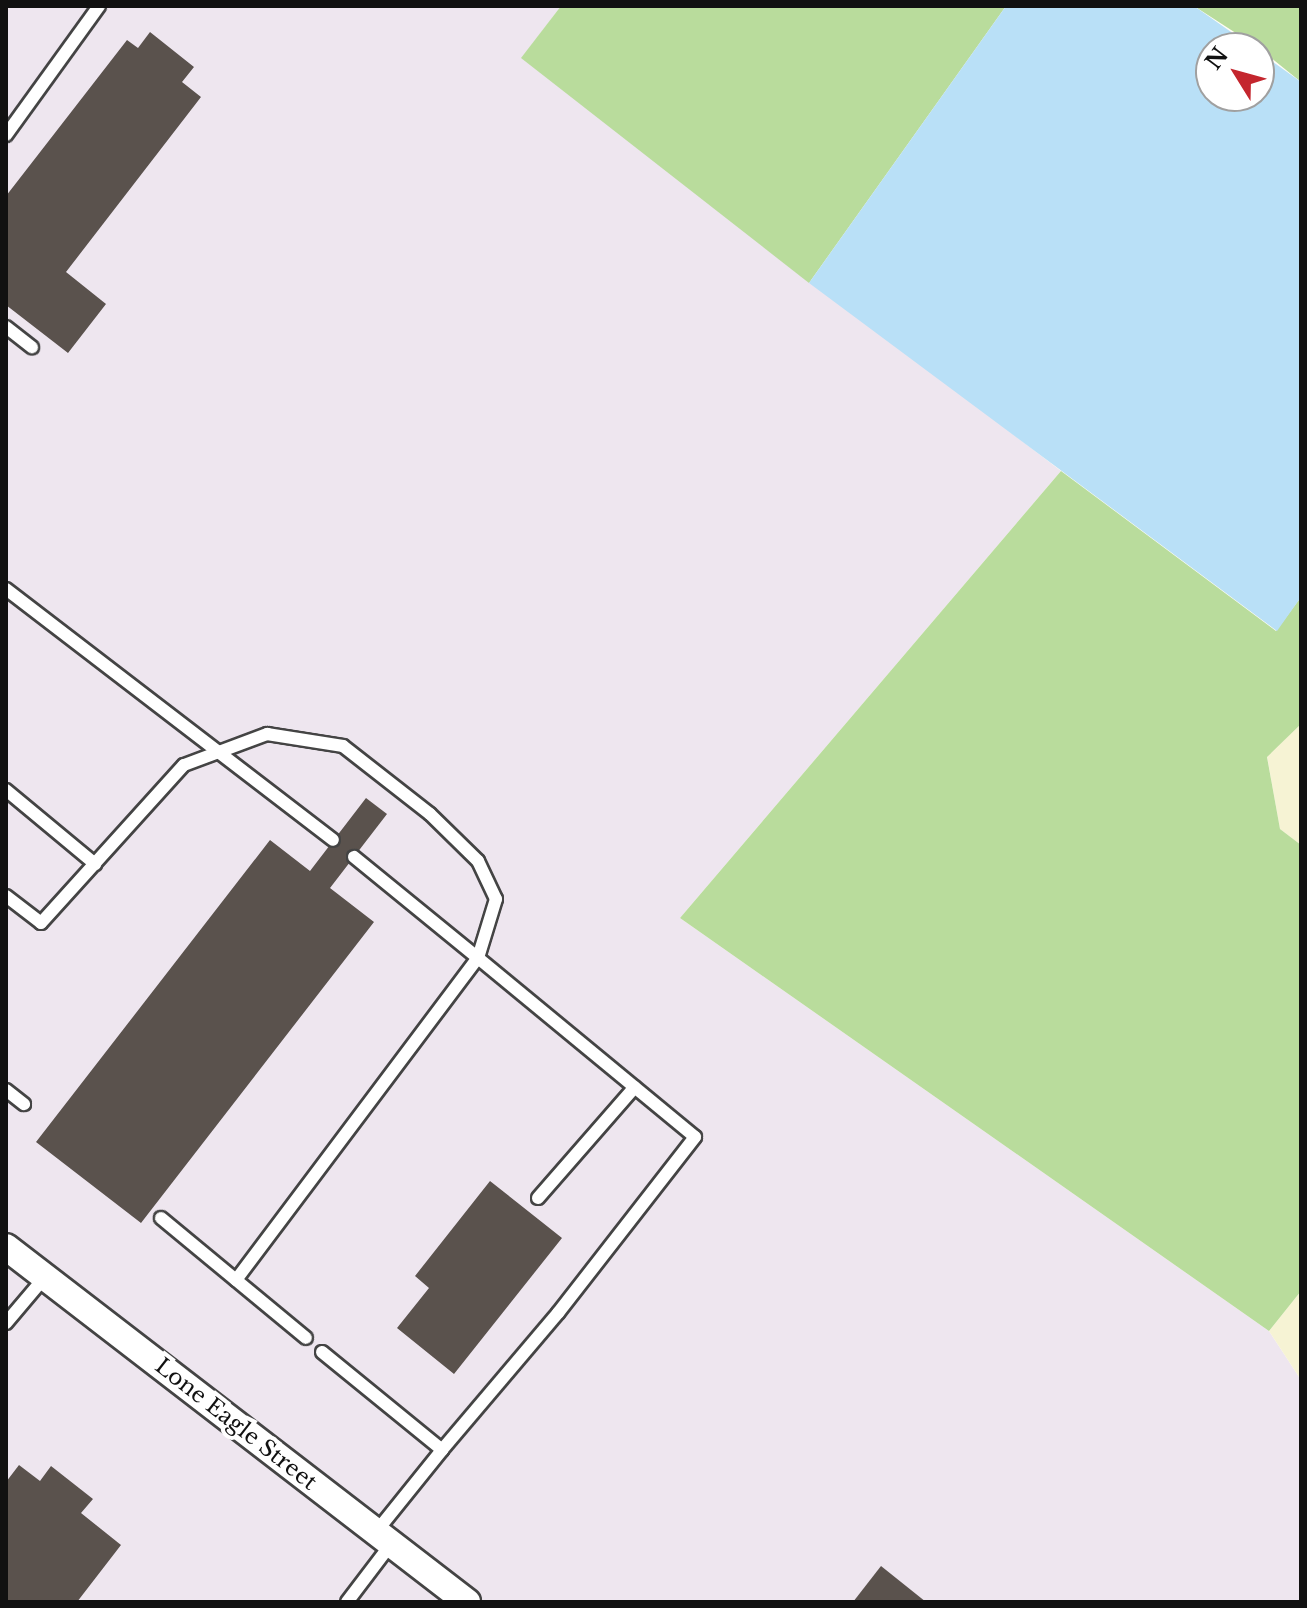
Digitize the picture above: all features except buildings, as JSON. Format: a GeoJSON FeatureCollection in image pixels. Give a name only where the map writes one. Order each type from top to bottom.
{"type":"FeatureCollection","features":[{"type":"Feature","properties":{"kind":"street","name":"Lone Eagle Street"},"geometry":{"type":"LineString","coordinates":[[6,1247],[467,1602]]}},
{"type":"Feature","properties":{"kind":"lane"},"geometry":{"type":"LineString","coordinates":[[6,135],[99,6]]}},
{"type":"Feature","properties":{"kind":"lane"},"geometry":{"type":"LineString","coordinates":[[6,327],[32,347]]}},
{"type":"Feature","properties":{"kind":"lane"},"geometry":{"type":"LineString","coordinates":[[6,589],[333,840]]}},
{"type":"Feature","properties":{"kind":"lane"},"geometry":{"type":"LineString","coordinates":[[6,896],[41,923],[184,765],[267,734],[343,746],[418,805],[478,861],[496,899],[478,958],[236,1280]]}},
{"type":"Feature","properties":{"kind":"lane"},"geometry":{"type":"LineString","coordinates":[[6,790],[95,864]]}},
{"type":"Feature","properties":{"kind":"lane"},"geometry":{"type":"LineString","coordinates":[[347,1602],[383,1538],[442,1450],[558,1313],[695,1137],[354,857]]}},
{"type":"Feature","properties":{"kind":"lane"},"geometry":{"type":"LineString","coordinates":[[538,1198],[635,1087]]}},
{"type":"Feature","properties":{"kind":"lane"},"geometry":{"type":"LineString","coordinates":[[6,1090],[24,1104]]}},
{"type":"Feature","properties":{"kind":"lane"},"geometry":{"type":"LineString","coordinates":[[161,1218],[306,1338]]}},
{"type":"Feature","properties":{"kind":"lane"},"geometry":{"type":"LineString","coordinates":[[6,1323],[45,1277]]}},
{"type":"Feature","properties":{"kind":"lane"},"geometry":{"type":"LineString","coordinates":[[322,1352],[442,1450]]}},
{"type":"Feature","properties":{"kind":"shaded area"},"geometry":{"type":"Polygon","coordinates":[[[6,6],[561,6],[522,58],[1061,471],[680,918],[1269,1331],[1301,1380],[1301,1602],[6,1602],[6,6]]]}},
{"type":"Feature","properties":{"kind":"shaded area"},"geometry":{"type":"Polygon","coordinates":[[[1301,724],[1301,845],[1280,829],[1267,756],[1301,724]]]}},
{"type":"Feature","properties":{"kind":"shaded area"},"geometry":{"type":"Polygon","coordinates":[[[1301,1291],[1301,1380],[1269,1331],[1301,1291]]]}},
{"type":"Feature","properties":{"kind":"green space"},"geometry":{"type":"Polygon","coordinates":[[[561,6],[1006,6],[809,283],[521,58],[561,6]]]}},
{"type":"Feature","properties":{"kind":"green space"},"geometry":{"type":"Polygon","coordinates":[[[1194,6],[1301,6],[1301,82],[1275,61],[1275,32],[1234,32],[1194,6]]]}},
{"type":"Feature","properties":{"kind":"green space"},"geometry":{"type":"Polygon","coordinates":[[[1061,471],[1276,631],[1301,597],[1301,724],[1267,757],[1280,829],[1301,845],[1301,1291],[1269,1331],[680,918],[1061,471]]]}},
{"type":"Feature","properties":{"kind":"water"},"geometry":{"type":"Polygon","coordinates":[[[1006,6],[1194,6],[1231,32],[1195,32],[1195,112],[1275,112],[1275,63],[1301,82],[1301,597],[1277,631],[809,283],[1006,6]]]}}]}
